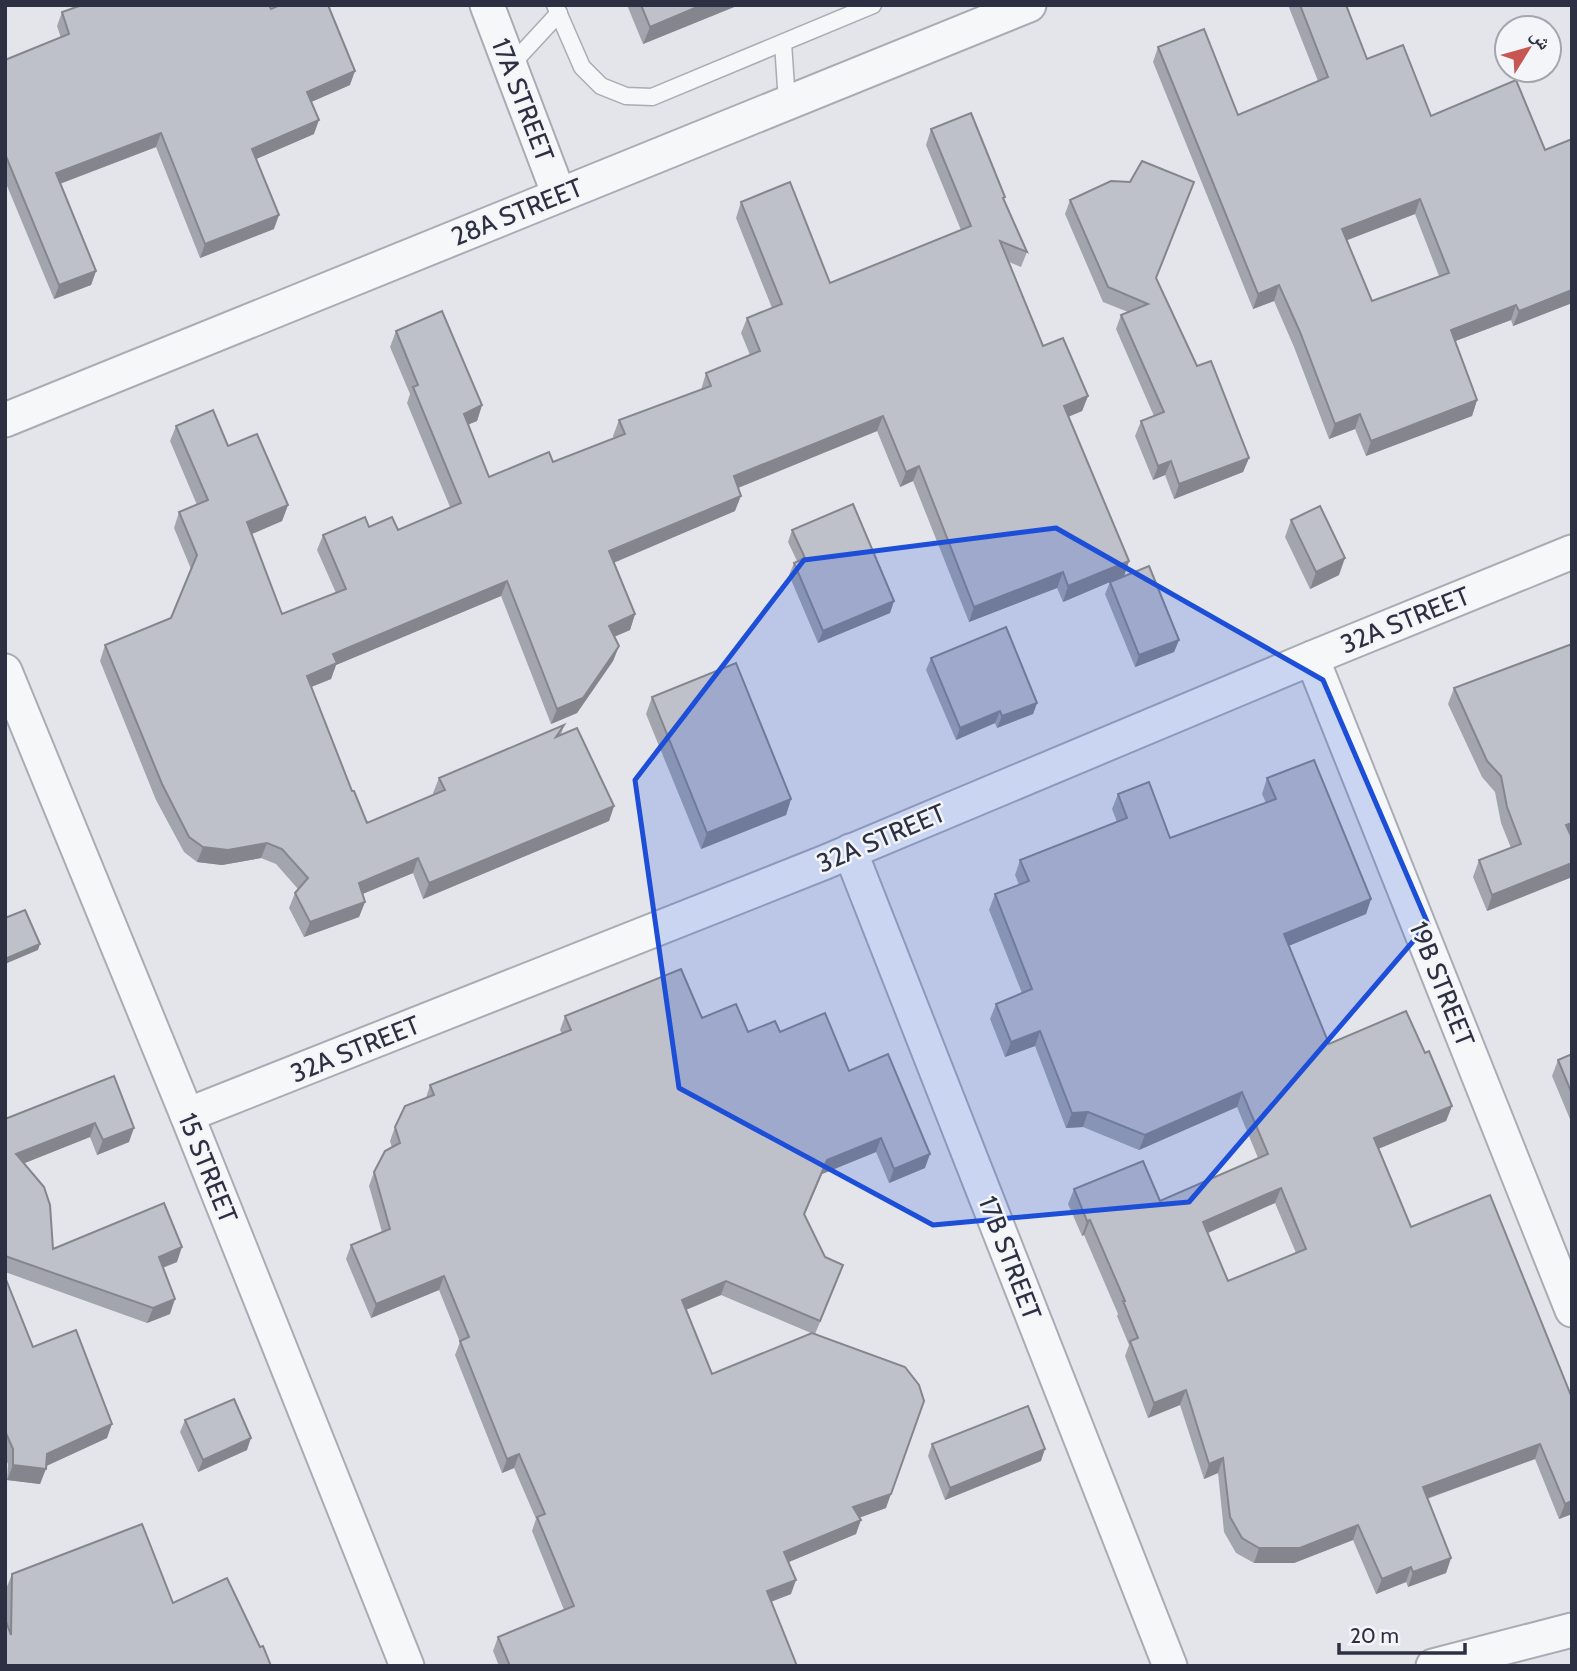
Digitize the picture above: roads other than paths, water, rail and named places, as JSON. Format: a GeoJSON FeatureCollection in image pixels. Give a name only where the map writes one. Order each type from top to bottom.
{"type":"FeatureCollection","features":[{"type":"Feature","properties":{"kind":"street","name":"17A STREET"},"geometry":{"type":"LineString","coordinates":[[486,5],[559,195]]}},
{"type":"Feature","properties":{"kind":"street","name":"28A STREET"},"geometry":{"type":"LineString","coordinates":[[5,420],[1029,5]]}},
{"type":"Feature","properties":{"kind":"street","name":"32A STREET"},"geometry":{"type":"LineString","coordinates":[[187,1115],[822,863],[1572,552]]}},
{"type":"Feature","properties":{"kind":"street","name":"19B STREET"},"geometry":{"type":"LineString","coordinates":[[1312,658],[1572,1310]]}},
{"type":"Feature","properties":{"kind":"street","name":"15 STREET"},"geometry":{"type":"LineString","coordinates":[[5,671],[187,1115],[407,1666]]}},
{"type":"Feature","properties":{"kind":"street","name":"17B STREET"},"geometry":{"type":"LineString","coordinates":[[850,851],[1170,1666]]}},
{"type":"Feature","properties":{"kind":"street"},"geometry":{"type":"LineString","coordinates":[[1433,1666],[1572,1630]]}},
{"type":"Feature","properties":{"kind":"lane"},"geometry":{"type":"LineString","coordinates":[[510,66],[557,9],[582,67],[601,86],[625,96],[652,96],[873,5]]}},
{"type":"Feature","properties":{"kind":"lane"},"geometry":{"type":"LineString","coordinates":[[783,43],[787,102]]}}]}
